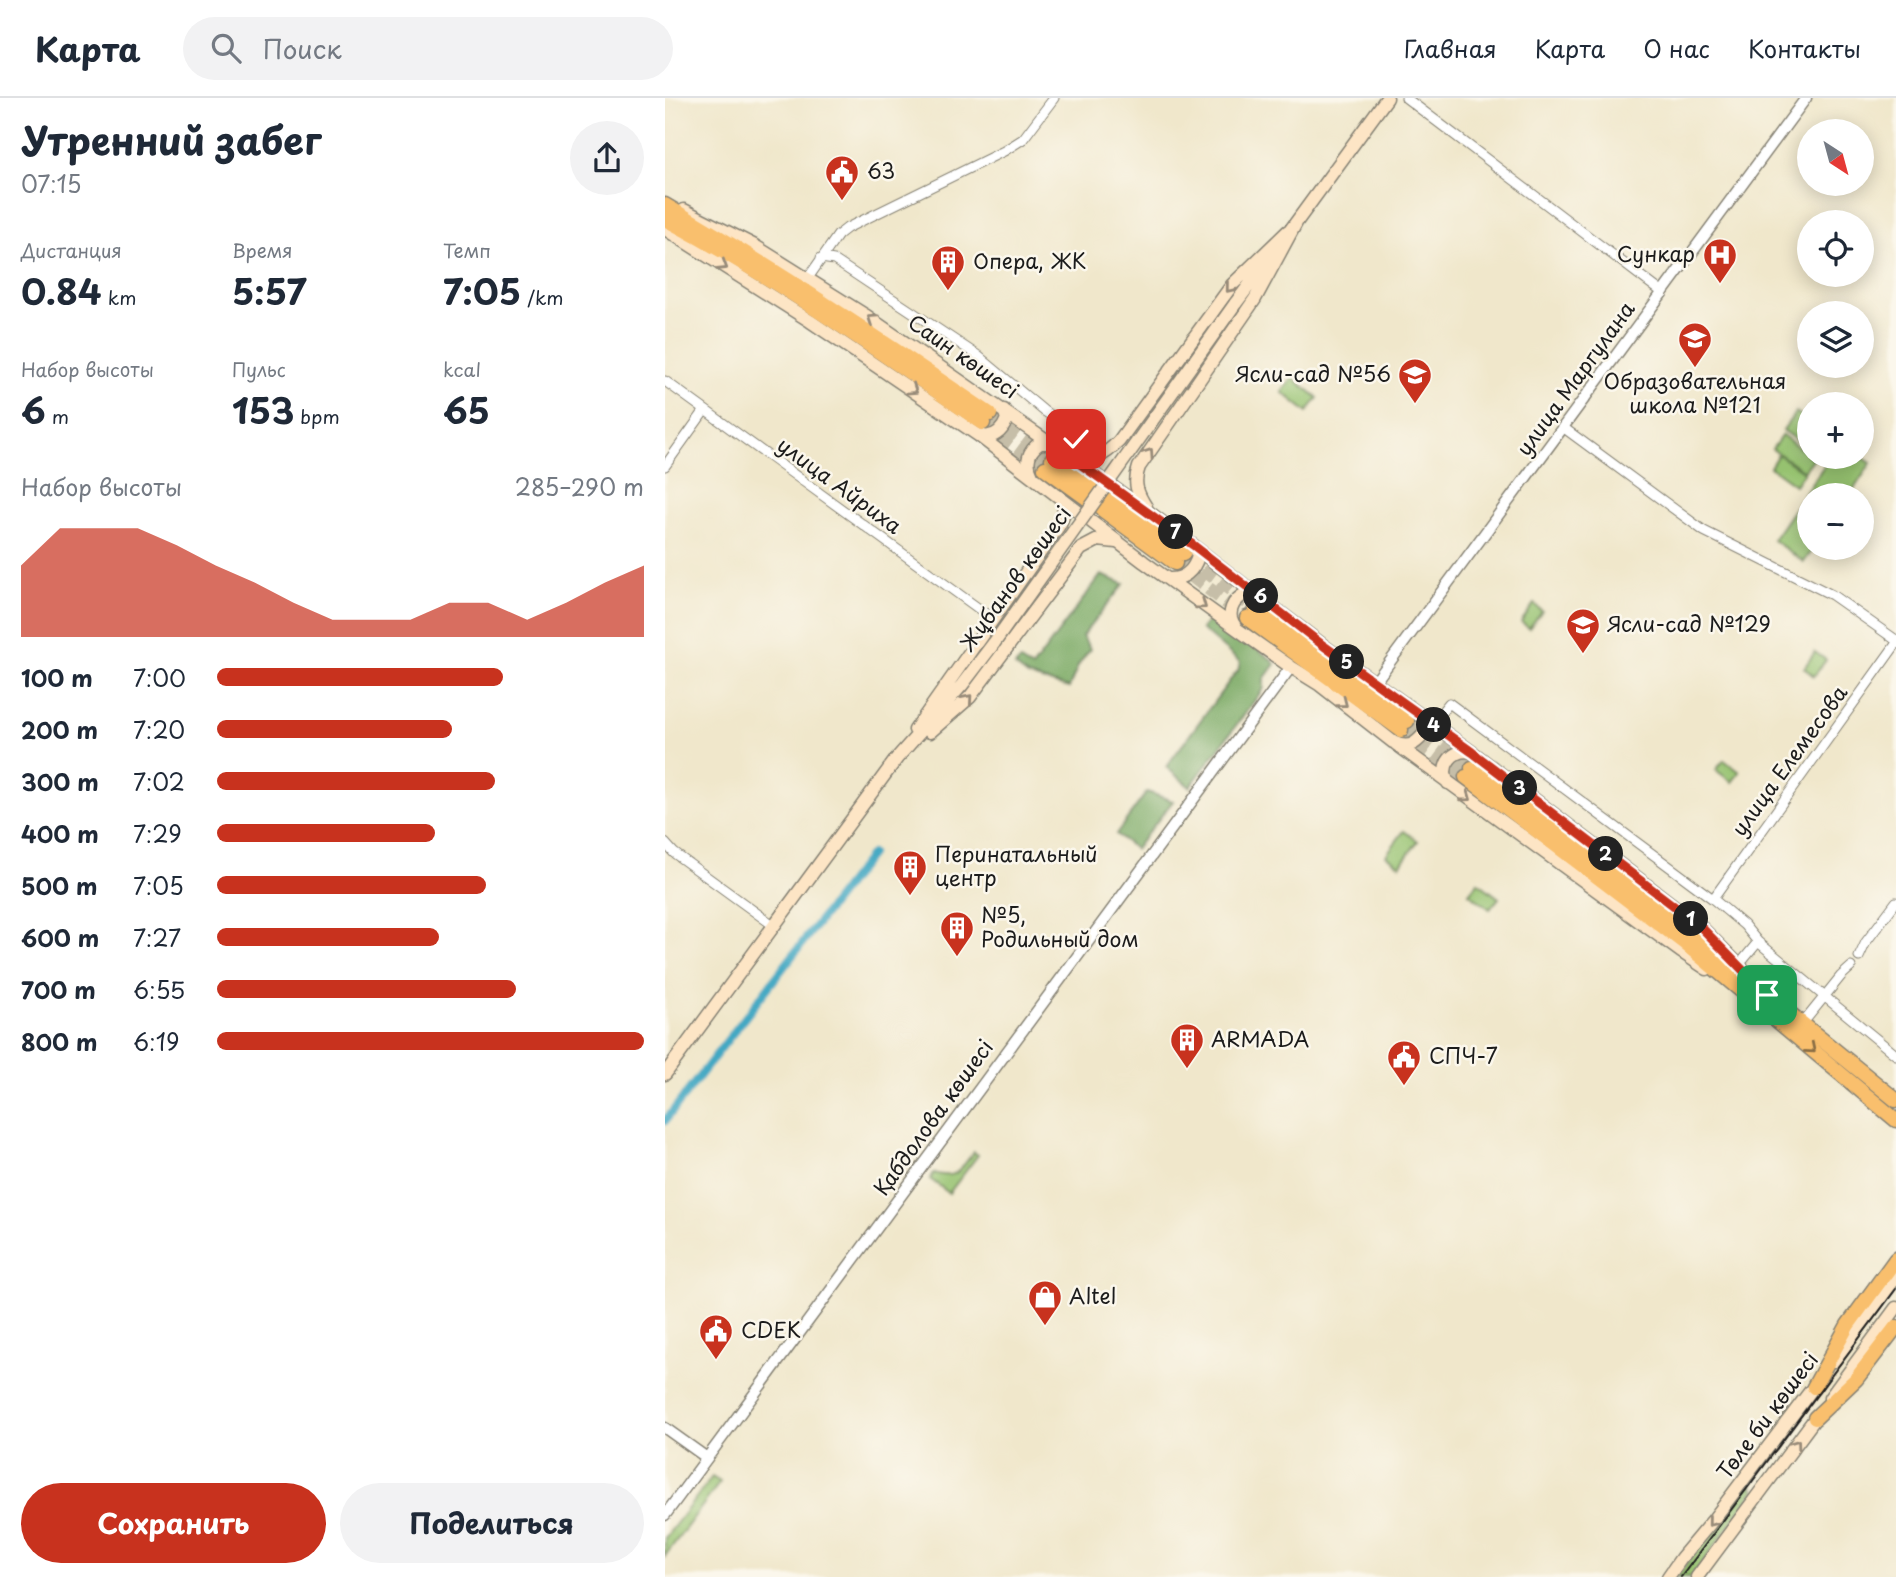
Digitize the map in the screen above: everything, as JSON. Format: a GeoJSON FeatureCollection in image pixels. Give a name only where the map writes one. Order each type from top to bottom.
{"type":"FeatureCollection","features":[{"type":"Feature","properties":{"kind":"main road","name":"Жұбанов көшесі"},"geometry":{"type":"LineString","coordinates":[[665,1074],[897,758],[962,685],[994,643],[1235,304],[1387,98]]}},
{"type":"Feature","properties":{"kind":"main road","name":"Саин көшесі"},"geometry":{"type":"LineString","coordinates":[[665,203],[703,218],[755,246],[866,315],[1043,467],[1092,495]]}},
{"type":"Feature","properties":{"kind":"main road","name":"Саин көшесі"},"geometry":{"type":"LineString","coordinates":[[665,203],[849,318],[989,421]]}},
{"type":"Feature","properties":{"kind":"main road","name":"Саин көшесі"},"geometry":{"type":"LineString","coordinates":[[665,219],[764,276],[989,421]]}},
{"type":"Feature","properties":{"kind":"main road"},"geometry":{"type":"LineString","coordinates":[[1069,456],[1100,457],[1119,441],[1232,285],[1296,223]]}},
{"type":"Feature","properties":{"kind":"main road"},"geometry":{"type":"LineString","coordinates":[[1150,513],[1137,494],[1135,484],[1139,467],[1255,299],[1296,223]]}},
{"type":"Feature","properties":{"kind":"main road","name":"Саин көшесі"},"geometry":{"type":"LineString","coordinates":[[665,229],[810,321],[989,421],[1050,443],[1150,513],[1184,554]]}},
{"type":"Feature","properties":{"kind":"main road"},"geometry":{"type":"LineString","coordinates":[[1043,467],[1028,464],[1031,451],[1040,443],[1050,443]]}},
{"type":"Feature","properties":{"kind":"main road","name":"Саин көшесі"},"geometry":{"type":"LineString","coordinates":[[1043,467],[1061,498],[1168,579],[1291,667],[1400,731]]}},
{"type":"Feature","properties":{"kind":"main road"},"geometry":{"type":"LineString","coordinates":[[897,758],[1062,520],[1064,511],[1061,498]]}},
{"type":"Feature","properties":{"kind":"main road","name":"Саин көшесі"},"geometry":{"type":"LineString","coordinates":[[1107,506],[1184,554],[1253,606],[1400,731],[1448,783],[1680,951],[1740,990]]}},
{"type":"Feature","properties":{"kind":"main road"},"geometry":{"type":"LineString","coordinates":[[897,758],[970,697],[1081,549],[1098,540],[1120,543]]}},
{"type":"Feature","properties":{"kind":"main road"},"geometry":{"type":"LineString","coordinates":[[1168,579],[1182,577],[1195,566],[1198,556],[1184,554]]}},
{"type":"Feature","properties":{"kind":"main road"},"geometry":{"type":"LineString","coordinates":[[1237,629],[1231,618],[1231,610],[1246,593],[1252,592],[1253,606],[1324,646],[1375,682],[1472,752],[1699,925],[1767,995]]}},
{"type":"Feature","properties":{"kind":"main road"},"geometry":{"type":"LineString","coordinates":[[1400,731],[1403,746],[1412,744],[1431,723]]}},
{"type":"Feature","properties":{"kind":"main road"},"geometry":{"type":"LineString","coordinates":[[1448,783],[1444,771],[1450,758],[1459,752],[1472,752]]}},
{"type":"Feature","properties":{"kind":"main road","name":"Саин көшесі"},"geometry":{"type":"LineString","coordinates":[[1895,1099],[1692,934],[1469,773],[1683,942],[1896,1120]]}},
{"type":"Feature","properties":{"kind":"main road"},"geometry":{"type":"LineString","coordinates":[[1814,1387],[1849,1325],[1896,1259]]}},
{"type":"Feature","properties":{"kind":"main road","name":"Төле би көшесі"},"geometry":{"type":"LineString","coordinates":[[1668,1577],[1896,1278]]}},
{"type":"Feature","properties":{"kind":"main road","name":"Төле би көшесі"},"geometry":{"type":"LineString","coordinates":[[1697,1577],[1896,1308]]}},
{"type":"Feature","properties":{"kind":"main road"},"geometry":{"type":"LineString","coordinates":[[1815,1418],[1856,1379],[1896,1327]]}},
{"type":"Feature","properties":{"kind":"main road"},"geometry":{"type":"LineString","coordinates":[[1758,1461],[1755,1466],[1758,1473],[1763,1476],[1774,1474]]}},
{"type":"Feature","properties":{"kind":"street"},"geometry":{"type":"LineString","coordinates":[[808,278],[838,235],[847,228],[1002,153],[1023,139],[1054,98]]}},
{"type":"Feature","properties":{"kind":"street"},"geometry":{"type":"LineString","coordinates":[[1406,98],[1663,293]]}},
{"type":"Feature","properties":{"kind":"street","name":"улица Маргулана"},"geometry":{"type":"LineString","coordinates":[[1375,682],[1806,98]]}},
{"type":"Feature","properties":{"kind":"street"},"geometry":{"type":"LineString","coordinates":[[821,258],[834,260],[977,355],[1044,411],[1074,431],[1077,435],[1069,456]]}},
{"type":"Feature","properties":{"kind":"street","name":"улица Айриха"},"geometry":{"type":"LineString","coordinates":[[665,381],[993,619]]}},
{"type":"Feature","properties":{"kind":"street"},"geometry":{"type":"LineString","coordinates":[[665,466],[705,410]]}},
{"type":"Feature","properties":{"kind":"street"},"geometry":{"type":"LineString","coordinates":[[1564,428],[1704,531],[1832,595],[1896,642]]}},
{"type":"Feature","properties":{"kind":"street","name":"улица Елемесова"},"geometry":{"type":"LineString","coordinates":[[1713,899],[1896,642]]}},
{"type":"Feature","properties":{"kind":"street","name":"Қабдолова көшесі"},"geometry":{"type":"LineString","coordinates":[[665,1515],[1291,667]]}},
{"type":"Feature","properties":{"kind":"street"},"geometry":{"type":"LineString","coordinates":[[1431,723],[1449,704],[1713,899],[1744,925],[1758,942],[1896,1055]]}},
{"type":"Feature","properties":{"kind":"street"},"geometry":{"type":"LineString","coordinates":[[665,843],[674,853],[773,925]]}},
{"type":"Feature","properties":{"kind":"street"},"geometry":{"type":"LineString","coordinates":[[1859,957],[1865,942],[1896,902]]}},
{"type":"Feature","properties":{"kind":"street"},"geometry":{"type":"LineString","coordinates":[[1739,965],[1758,942]]}},
{"type":"Feature","properties":{"kind":"street"},"geometry":{"type":"LineString","coordinates":[[1803,1024],[1851,967]]}},
{"type":"Feature","properties":{"kind":"street"},"geometry":{"type":"LineString","coordinates":[[665,1428],[707,1458]]}},
{"type":"Feature","properties":{"kind":"green space"},"geometry":{"type":"Polygon","coordinates":[[[1293,378],[1318,398],[1307,412],[1282,392],[1293,378]]]}},
{"type":"Feature","properties":{"kind":"green space"},"geometry":{"type":"Polygon","coordinates":[[[1796,412],[1797,413],[1797,440],[1783,430],[1796,412]]]}},
{"type":"Feature","properties":{"kind":"green space"},"geometry":{"type":"Polygon","coordinates":[[[1782,435],[1797,446],[1797,466],[1772,449],[1782,435]]]}},
{"type":"Feature","properties":{"kind":"green space"},"geometry":{"type":"Polygon","coordinates":[[[1778,454],[1804,472],[1795,485],[1770,467],[1778,454]]]}},
{"type":"Feature","properties":{"kind":"green space"},"geometry":{"type":"Polygon","coordinates":[[[1822,469],[1867,469],[1858,483],[1812,483],[1822,469]]]}},
{"type":"Feature","properties":{"kind":"green space"},"geometry":{"type":"Polygon","coordinates":[[[1797,505],[1797,557],[1773,540],[1797,505]]]}},
{"type":"Feature","properties":{"kind":"green space"},"geometry":{"type":"Polygon","coordinates":[[[1101,575],[1124,584],[1082,636],[1090,649],[1078,666],[1069,688],[1028,676],[1015,666],[1020,661],[1032,668],[1101,575]]]}},
{"type":"Feature","properties":{"kind":"green space"},"geometry":{"type":"Polygon","coordinates":[[[1534,604],[1542,611],[1529,628],[1521,622],[1534,604]]]}},
{"type":"Feature","properties":{"kind":"green space"},"geometry":{"type":"Polygon","coordinates":[[[1211,617],[1275,664],[1264,679],[1264,688],[1190,787],[1166,767],[1238,671],[1240,662],[1201,629],[1211,617]]]}},
{"type":"Feature","properties":{"kind":"green space"},"geometry":{"type":"Polygon","coordinates":[[[1815,652],[1826,660],[1814,676],[1804,668],[1815,652]]]}},
{"type":"Feature","properties":{"kind":"green space"},"geometry":{"type":"Polygon","coordinates":[[[1724,760],[1740,772],[1732,782],[1716,770],[1724,760]]]}},
{"type":"Feature","properties":{"kind":"green space"},"geometry":{"type":"Polygon","coordinates":[[[1147,792],[1173,801],[1135,849],[1116,834],[1147,792]]]}},
{"type":"Feature","properties":{"kind":"green space"},"geometry":{"type":"Polygon","coordinates":[[[1404,831],[1418,841],[1400,865],[1386,855],[1404,831]]]}},
{"type":"Feature","properties":{"kind":"green space"},"geometry":{"type":"Polygon","coordinates":[[[1478,882],[1499,898],[1490,909],[1469,893],[1478,882]]]}},
{"type":"Feature","properties":{"kind":"green space"},"geometry":{"type":"Polygon","coordinates":[[[974,1152],[978,1155],[949,1193],[930,1179],[934,1173],[948,1175],[958,1172],[974,1152]]]}},
{"type":"Feature","properties":{"kind":"green space"},"geometry":{"type":"Polygon","coordinates":[[[712,1477],[720,1482],[665,1556],[665,1538],[712,1477]]]}},
{"type":"Feature","properties":{"kind":"green space"},"geometry":{"type":"Polygon","coordinates":[[[1746,1484],[1755,1490],[1692,1577],[1677,1577],[1746,1484]]]}},
{"type":"Feature","properties":{"kind":"waterway"},"geometry":{"type":"LineString","coordinates":[[665,1121],[871,854]]}},
{"type":"Feature","properties":{"kind":"tunnel"},"geometry":{"type":"LineString","coordinates":[[990,414],[1052,459]]}},
{"type":"Feature","properties":{"kind":"tunnel"},"geometry":{"type":"LineString","coordinates":[[983,423],[1045,468]]}},
{"type":"Feature","properties":{"kind":"tunnel"},"geometry":{"type":"LineString","coordinates":[[1186,556],[1255,608]]}},
{"type":"Feature","properties":{"kind":"tunnel"},"geometry":{"type":"LineString","coordinates":[[1175,563],[1247,618]]}},
{"type":"Feature","properties":{"kind":"tunnel"},"geometry":{"type":"LineString","coordinates":[[1407,721],[1472,768]]}},
{"type":"Feature","properties":{"kind":"tunnel"},"geometry":{"type":"LineString","coordinates":[[1401,730],[1466,777]]}},
{"type":"Feature","properties":{"kind":"tram line"},"geometry":{"type":"LineString","coordinates":[[1681,1577],[1896,1289]]}},
{"type":"Feature","properties":{"kind":"place","name":"63"},"geometry":{"type":"Point","coordinates":[842,202]}},
{"type":"Feature","properties":{"kind":"place","name":"Сункар"},"geometry":{"type":"Point","coordinates":[1720,285]}},
{"type":"Feature","properties":{"kind":"place","name":"Опера, ЖК"},"geometry":{"type":"Point","coordinates":[948,292]}},
{"type":"Feature","properties":{"kind":"place","name":"Образовательная школа №121"},"geometry":{"type":"Point","coordinates":[1695,369]}},
{"type":"Feature","properties":{"kind":"place","name":"Ясли-сад №56"},"geometry":{"type":"Point","coordinates":[1415,405]}},
{"type":"Feature","properties":{"kind":"place","name":"Ясли-сад №129"},"geometry":{"type":"Point","coordinates":[1583,655]}},
{"type":"Feature","properties":{"kind":"place","name":"Перинатальный центр"},"geometry":{"type":"Point","coordinates":[910,897]}},
{"type":"Feature","properties":{"kind":"place","name":"№5, Родильный дом"},"geometry":{"type":"Point","coordinates":[957,958]}},
{"type":"Feature","properties":{"kind":"place","name":"ARMADA"},"geometry":{"type":"Point","coordinates":[1187,1070]}},
{"type":"Feature","properties":{"kind":"place","name":"СПЧ-7"},"geometry":{"type":"Point","coordinates":[1404,1087]}},
{"type":"Feature","properties":{"kind":"place","name":"Altel"},"geometry":{"type":"Point","coordinates":[1045,1327]}},
{"type":"Feature","properties":{"kind":"place","name":"CDEK"},"geometry":{"type":"Point","coordinates":[716,1361]}},
{"type":"Feature","properties":{"kind":"route"},"geometry":{"type":"LineString","coordinates":[[1076,439],[1069,456],[1193,545],[1324,646],[1472,752],[1699,925],[1767,995]]}}]}
